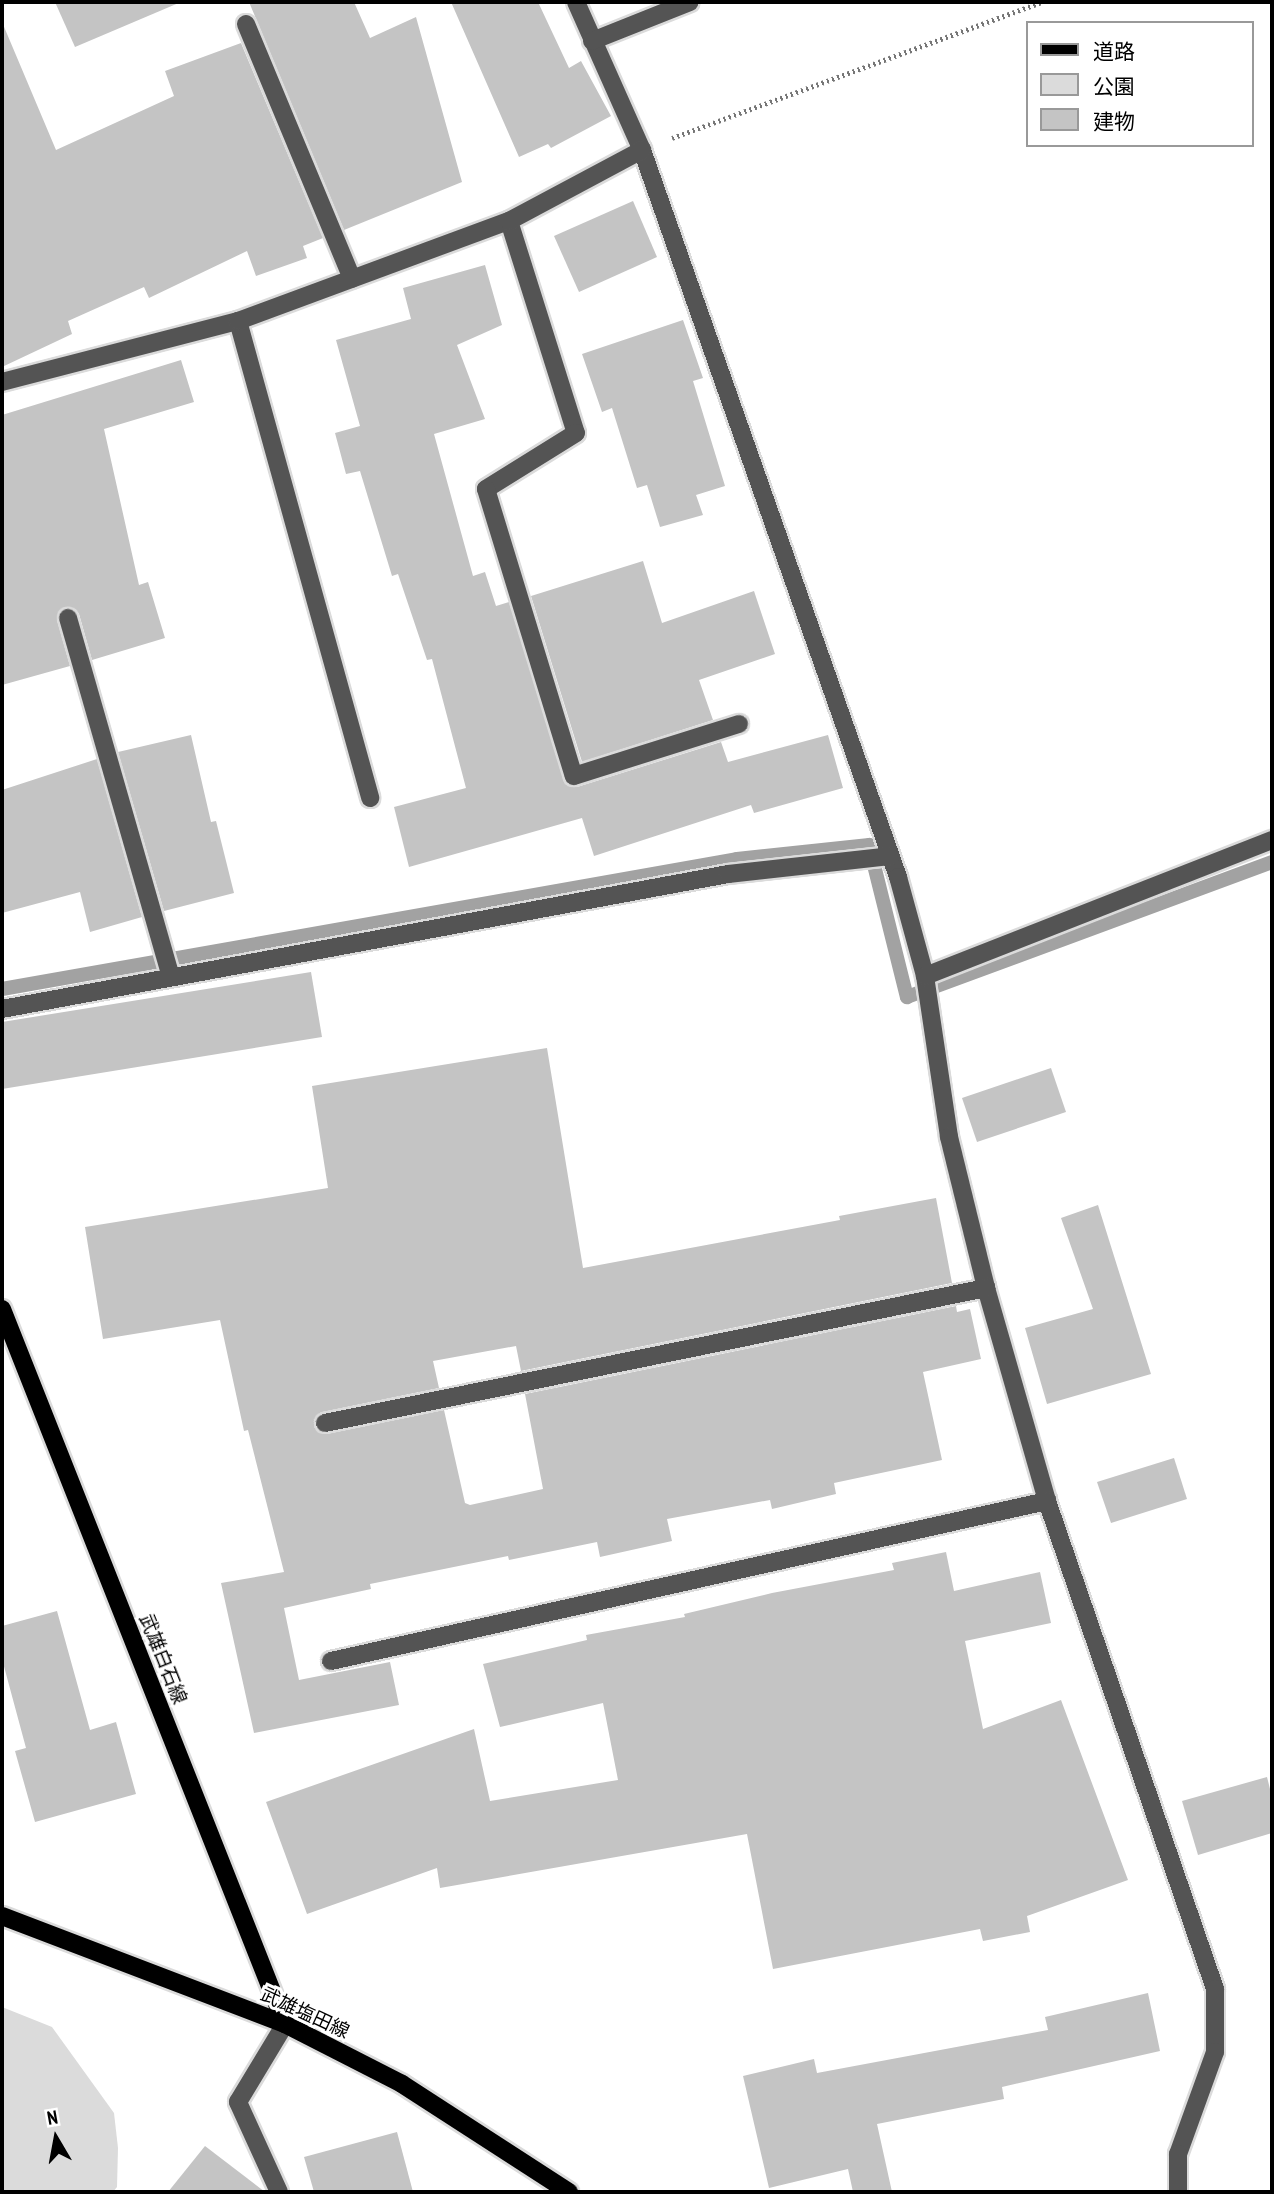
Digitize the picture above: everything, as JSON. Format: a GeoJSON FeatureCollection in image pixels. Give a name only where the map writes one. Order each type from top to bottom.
{"type":"FeatureCollection","features":[{"type":"Feature","properties":{"kind":"main road","name":"武雄白石線"},"geometry":{"type":"LineString","coordinates":[[2,1309],[285,2024]]}},
{"type":"Feature","properties":{"kind":"main road","name":"武雄塩田線"},"geometry":{"type":"LineString","coordinates":[[2,1916],[285,2024],[402,2084],[569,2192]]}},
{"type":"Feature","properties":{"kind":"street"},"geometry":{"type":"LineString","coordinates":[[576,2],[642,150],[890,856],[925,976],[949,1137],[986,1288],[1048,1501],[1215,1989],[1214,2052],[1178,2154],[1178,2192]]}},
{"type":"Feature","properties":{"kind":"street"},"geometry":{"type":"LineString","coordinates":[[592,41],[690,2]]}},
{"type":"Feature","properties":{"kind":"street"},"geometry":{"type":"LineString","coordinates":[[246,24],[352,278]]}},
{"type":"Feature","properties":{"kind":"street"},"geometry":{"type":"LineString","coordinates":[[2,382],[238,321],[509,221],[642,150]]}},
{"type":"Feature","properties":{"kind":"street"},"geometry":{"type":"LineString","coordinates":[[509,221],[576,433],[486,489],[574,776],[739,724]]}},
{"type":"Feature","properties":{"kind":"street"},"geometry":{"type":"LineString","coordinates":[[238,321],[370,798]]}},
{"type":"Feature","properties":{"kind":"street"},"geometry":{"type":"LineString","coordinates":[[68,618],[171,977]]}},
{"type":"Feature","properties":{"kind":"street"},"geometry":{"type":"LineString","coordinates":[[925,976],[1272,840]]}},
{"type":"Feature","properties":{"kind":"street"},"geometry":{"type":"LineString","coordinates":[[2,1009],[728,874],[890,856]]}},
{"type":"Feature","properties":{"kind":"street"},"geometry":{"type":"LineString","coordinates":[[325,1423],[986,1288]]}},
{"type":"Feature","properties":{"kind":"street"},"geometry":{"type":"LineString","coordinates":[[331,1661],[1048,1501]]}},
{"type":"Feature","properties":{"kind":"street"},"geometry":{"type":"LineString","coordinates":[[279,2192],[238,2102],[285,2024]]}},
{"type":"Feature","properties":{"kind":"path"},"geometry":{"type":"LineString","coordinates":[[642,150],[1041,2]]}},
{"type":"Feature","properties":{"kind":"green space"},"geometry":{"type":"Polygon","coordinates":[[[2,2007],[52,2027],[114,2113],[118,2148],[117,2187],[113,2192],[2,2192],[2,2007]]]}},
{"type":"Feature","properties":{"kind":"building"},"geometry":{"type":"Polygon","coordinates":[[[55,2],[181,2],[75,47],[55,2]]]}},
{"type":"Feature","properties":{"kind":"building"},"geometry":{"type":"Polygon","coordinates":[[[249,2],[354,2],[370,38],[416,17],[462,182],[344,230],[249,2]]]}},
{"type":"Feature","properties":{"kind":"building"},"geometry":{"type":"Polygon","coordinates":[[[451,2],[538,2],[569,68],[581,61],[611,116],[551,148],[548,144],[519,157],[451,2]]]}},
{"type":"Feature","properties":{"kind":"building"},"geometry":{"type":"Polygon","coordinates":[[[2,22],[56,150],[174,96],[165,71],[241,43],[323,238],[303,246],[307,258],[256,276],[247,251],[149,298],[144,287],[68,321],[72,334],[2,367],[2,22]]]}},
{"type":"Feature","properties":{"kind":"building"},"geometry":{"type":"Polygon","coordinates":[[[633,201],[657,257],[579,292],[554,236],[633,201]]]}},
{"type":"Feature","properties":{"kind":"building"},"geometry":{"type":"Polygon","coordinates":[[[485,265],[502,325],[457,345],[485,419],[434,434],[473,576],[485,572],[496,606],[509,602],[566,784],[577,787],[721,742],[728,762],[828,735],[843,788],[754,813],[751,805],[594,856],[582,818],[409,867],[394,807],[466,788],[432,659],[427,660],[398,574],[392,576],[360,471],[346,474],[335,433],[360,426],[336,340],[411,319],[403,288],[485,265]]]}},
{"type":"Feature","properties":{"kind":"building"},"geometry":{"type":"Polygon","coordinates":[[[683,320],[703,378],[693,381],[725,486],[696,495],[703,515],[660,527],[647,485],[637,488],[612,408],[602,412],[582,354],[683,320]]]}},
{"type":"Feature","properties":{"kind":"building"},"geometry":{"type":"Polygon","coordinates":[[[181,360],[194,402],[104,429],[139,585],[148,582],[165,638],[92,660],[79,614],[75,609],[66,607],[59,611],[57,620],[70,666],[2,685],[2,415],[181,360]]]}},
{"type":"Feature","properties":{"kind":"building"},"geometry":{"type":"Polygon","coordinates":[[[643,561],[662,623],[754,591],[775,654],[699,680],[713,720],[582,762],[531,596],[643,561]]]}},
{"type":"Feature","properties":{"kind":"building"},"geometry":{"type":"Polygon","coordinates":[[[191,735],[211,822],[216,821],[234,893],[164,911],[118,752],[191,735]]]}},
{"type":"Feature","properties":{"kind":"building"},"geometry":{"type":"Polygon","coordinates":[[[97,759],[142,917],[90,932],[80,892],[2,913],[2,790],[97,759]]]}},
{"type":"Feature","properties":{"kind":"building"},"geometry":{"type":"Polygon","coordinates":[[[311,972],[322,1037],[2,1089],[2,1022],[311,972]]]}},
{"type":"Feature","properties":{"kind":"building"},"geometry":{"type":"Polygon","coordinates":[[[547,1048],[583,1268],[840,1220],[839,1216],[936,1198],[952,1283],[521,1371],[516,1346],[433,1361],[439,1388],[322,1412],[314,1420],[317,1431],[327,1434],[444,1410],[465,1503],[470,1505],[543,1489],[525,1394],[956,1306],[957,1312],[970,1309],[981,1359],[923,1372],[942,1460],[834,1483],[836,1494],[772,1509],[770,1500],[667,1519],[672,1541],[600,1557],[597,1542],[509,1560],[508,1556],[370,1584],[371,1589],[284,1608],[299,1680],[390,1662],[399,1705],[254,1733],[221,1583],[284,1572],[248,1430],[244,1431],[220,1320],[103,1339],[85,1227],[328,1188],[312,1086],[547,1048]]]}},
{"type":"Feature","properties":{"kind":"building"},"geometry":{"type":"Polygon","coordinates":[[[1051,1068],[1066,1112],[977,1142],[962,1098],[1051,1068]]]}},
{"type":"Feature","properties":{"kind":"building"},"geometry":{"type":"Polygon","coordinates":[[[1098,1205],[1151,1374],[1047,1404],[1025,1328],[1093,1309],[1061,1218],[1098,1205]]]}},
{"type":"Feature","properties":{"kind":"building"},"geometry":{"type":"Polygon","coordinates":[[[1174,1458],[1187,1499],[1111,1523],[1097,1482],[1174,1458]]]}},
{"type":"Feature","properties":{"kind":"building"},"geometry":{"type":"Polygon","coordinates":[[[946,1552],[954,1591],[1040,1572],[1051,1623],[965,1641],[983,1729],[1061,1700],[1128,1880],[1027,1916],[1030,1932],[983,1941],[980,1929],[773,1969],[747,1834],[440,1888],[437,1868],[307,1914],[266,1802],[474,1729],[490,1801],[618,1780],[603,1703],[500,1727],[483,1664],[587,1640],[586,1635],[685,1617],[684,1614],[772,1593],[894,1570],[892,1563],[946,1552]]]}},
{"type":"Feature","properties":{"kind":"building"},"geometry":{"type":"Polygon","coordinates":[[[57,1611],[90,1730],[116,1722],[136,1794],[35,1822],[15,1751],[26,1748],[2,1659],[2,1626],[57,1611]]]}},
{"type":"Feature","properties":{"kind":"building"},"geometry":{"type":"Polygon","coordinates":[[[1267,1777],[1272,1797],[1272,1833],[1198,1855],[1182,1801],[1267,1777]]]}},
{"type":"Feature","properties":{"kind":"building"},"geometry":{"type":"Polygon","coordinates":[[[1148,1993],[1160,2051],[1002,2087],[1004,2099],[877,2124],[892,2192],[853,2192],[848,2169],[769,2188],[743,2076],[814,2059],[817,2073],[1048,2030],[1045,2017],[1148,1993]]]}},
{"type":"Feature","properties":{"kind":"building"},"geometry":{"type":"Polygon","coordinates":[[[397,2132],[413,2192],[314,2192],[304,2157],[397,2132]]]}},
{"type":"Feature","properties":{"kind":"building"},"geometry":{"type":"Polygon","coordinates":[[[205,2146],[265,2192],[168,2192],[205,2146]]]}},
{"type":"Feature","properties":{"kind":"waterway"},"geometry":{"type":"LineString","coordinates":[[2,989],[737,859],[869,845],[907,997],[1272,862]]}}]}
